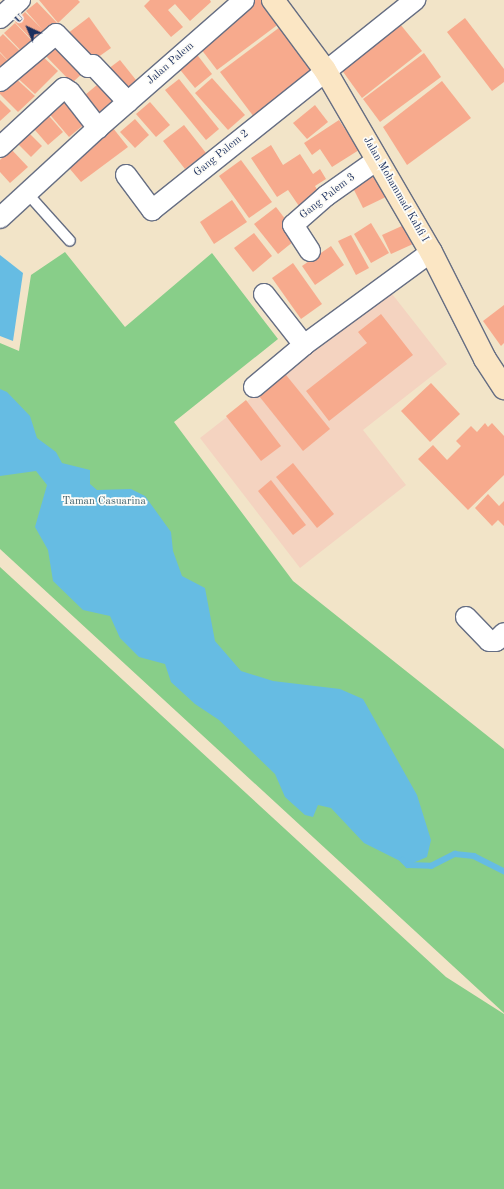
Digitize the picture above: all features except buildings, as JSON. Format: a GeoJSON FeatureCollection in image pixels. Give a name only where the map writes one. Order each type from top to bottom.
{"type":"FeatureCollection","features":[{"type":"Feature","properties":{"kind":"main road","name":"Jalan Mohammad Kahfi I"},"geometry":{"type":"LineString","coordinates":[[273,0],[325,70],[373,163],[431,252],[485,359],[504,388]]}},
{"type":"Feature","properties":{"kind":"street"},"geometry":{"type":"LineString","coordinates":[[0,18],[20,0]]}},
{"type":"Feature","properties":{"kind":"street","name":"Jalan Palem"},"geometry":{"type":"LineString","coordinates":[[0,218],[98,128],[244,0]]}},
{"type":"Feature","properties":{"kind":"street"},"geometry":{"type":"LineString","coordinates":[[325,70],[415,0]]}},
{"type":"Feature","properties":{"kind":"street"},"geometry":{"type":"LineString","coordinates":[[0,81],[56,34],[88,67],[93,65],[128,102]]}},
{"type":"Feature","properties":{"kind":"street","name":"Gang Palem 2"},"geometry":{"type":"LineString","coordinates":[[126,175],[152,210],[325,70]]}},
{"type":"Feature","properties":{"kind":"street"},"geometry":{"type":"LineString","coordinates":[[0,148],[64,88],[70,92],[98,128]]}},
{"type":"Feature","properties":{"kind":"street","name":"Gang Palem 3"},"geometry":{"type":"LineString","coordinates":[[310,251],[293,225],[326,196],[373,163]]}},
{"type":"Feature","properties":{"kind":"street"},"geometry":{"type":"LineString","coordinates":[[254,387],[304,345],[431,252]]}},
{"type":"Feature","properties":{"kind":"street"},"geometry":{"type":"LineString","coordinates":[[264,294],[304,345]]}},
{"type":"Feature","properties":{"kind":"street"},"geometry":{"type":"LineString","coordinates":[[466,617],[489,641],[496,641],[504,633]]}},
{"type":"Feature","properties":{"kind":"lane"},"geometry":{"type":"LineString","coordinates":[[27,193],[70,241]]}},
{"type":"Feature","properties":{"kind":"shaded area"},"geometry":{"type":"Polygon","coordinates":[[[389,290],[447,364],[363,430],[406,485],[300,568],[200,438],[389,290]]]}},
{"type":"Feature","properties":{"kind":"green space","name":"Taman Casuarina"},"geometry":{"type":"Polygon","coordinates":[[[65,252],[125,327],[212,253],[278,339],[174,422],[293,581],[504,749],[504,1013],[0,549],[0,343],[19,351],[31,275],[65,252]]]}},
{"type":"Feature","properties":{"kind":"green space"},"geometry":{"type":"Polygon","coordinates":[[[0,567],[446,977],[504,1014],[504,1189],[0,1189],[0,567]]]}},
{"type":"Feature","properties":{"kind":"water"},"geometry":{"type":"Polygon","coordinates":[[[0,255],[23,273],[13,341],[0,336],[0,255]]]}},
{"type":"Feature","properties":{"kind":"water"},"geometry":{"type":"Polygon","coordinates":[[[0,389],[7,392],[30,416],[37,438],[56,452],[62,463],[90,470],[90,484],[97,490],[131,489],[145,496],[171,532],[173,551],[182,576],[205,588],[215,641],[241,671],[273,681],[340,689],[363,699],[417,795],[431,840],[427,857],[408,865],[364,843],[331,808],[318,805],[313,817],[305,815],[285,797],[275,774],[219,720],[195,704],[171,682],[165,664],[139,657],[120,638],[110,616],[83,610],[53,581],[48,550],[35,527],[47,485],[36,471],[0,476],[0,389]]]}},
{"type":"Feature","properties":{"kind":"waterway"},"geometry":{"type":"LineString","coordinates":[[403,860],[408,865],[431,866],[455,854],[474,856],[504,871]]}}]}
